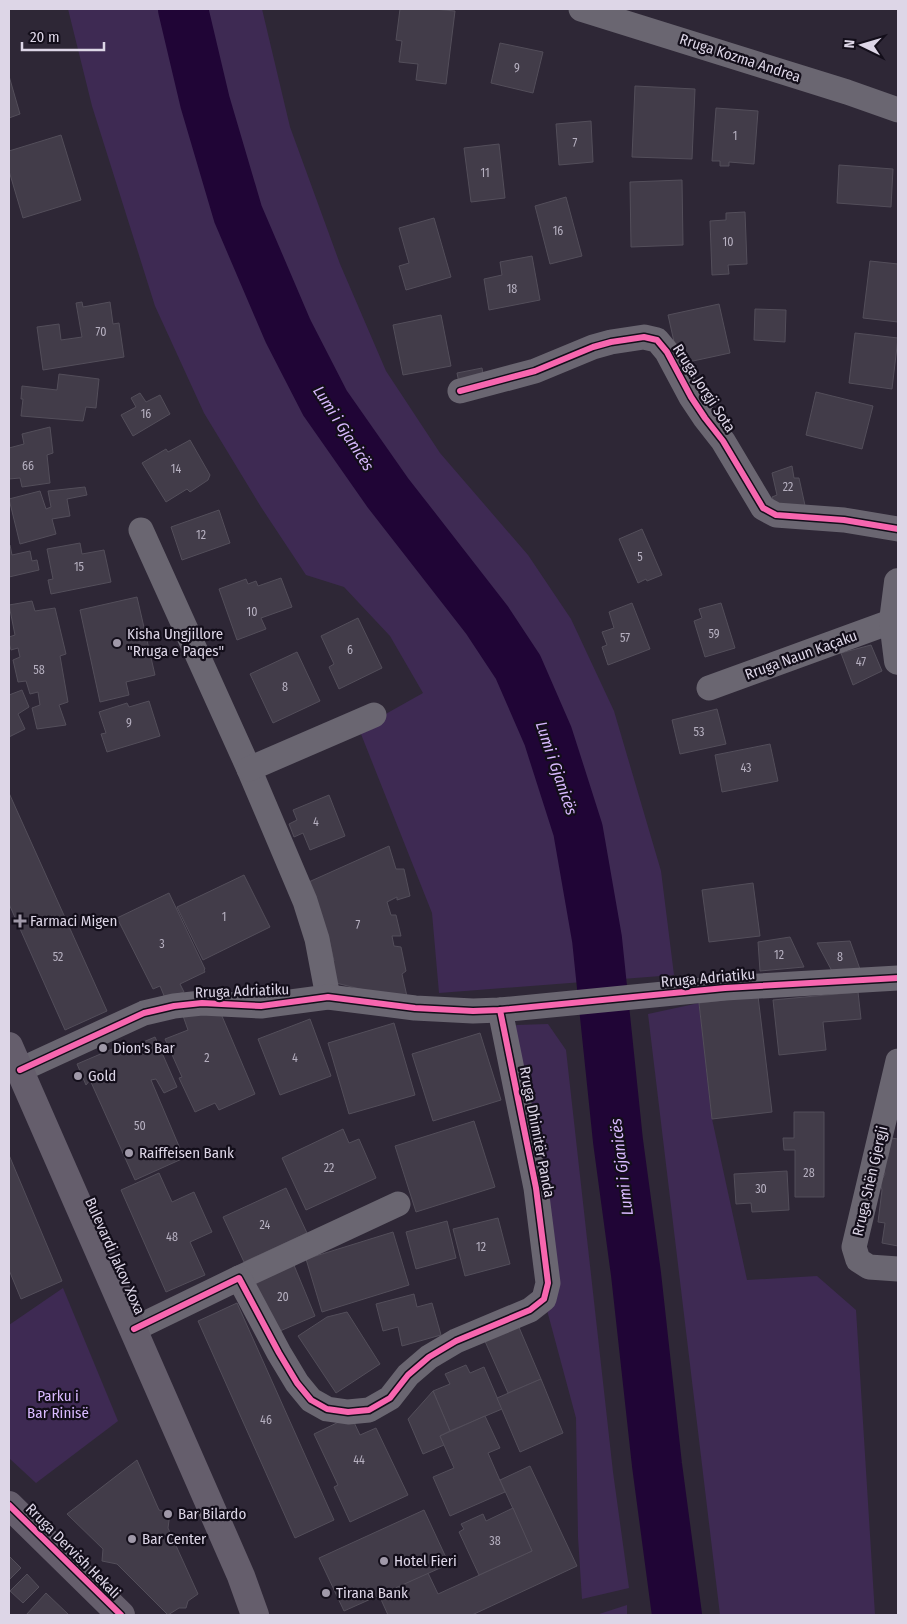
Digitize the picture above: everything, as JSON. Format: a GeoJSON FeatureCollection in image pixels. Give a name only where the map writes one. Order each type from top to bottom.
{"type":"FeatureCollection","features":[{"type":"Feature","properties":{"kind":"main road","name":"Bulevardi Jakov Xoxa"},"geometry":{"type":"LineString","coordinates":[[14,1058],[241,1576],[255,1615]]}},
{"type":"Feature","properties":{"kind":"main road","name":"Rruga Dervish Hekali"},"geometry":{"type":"LineString","coordinates":[[9,1505],[121,1615]]}},
{"type":"Feature","properties":{"kind":"street","name":"Rruga Kozma Andrea"},"geometry":{"type":"LineString","coordinates":[[581,9],[838,89],[898,110]]}},
{"type":"Feature","properties":{"kind":"street","name":"Rruga Jorgji Sota"},"geometry":{"type":"LineString","coordinates":[[460,391],[535,371],[611,342],[644,337],[657,340],[667,352],[691,397],[723,441],[763,508],[776,515],[844,520],[898,529]]}},
{"type":"Feature","properties":{"kind":"street"},"geometry":{"type":"LineString","coordinates":[[141,530],[249,769],[305,901],[317,939],[328,998],[415,1008],[473,1011],[510,1009]]}},
{"type":"Feature","properties":{"kind":"street"},"geometry":{"type":"LineString","coordinates":[[898,582],[893,621],[898,661]]}},
{"type":"Feature","properties":{"kind":"street","name":"Rruga Naun Kaçaku"},"geometry":{"type":"LineString","coordinates":[[709,688],[893,621]]}},
{"type":"Feature","properties":{"kind":"street"},"geometry":{"type":"LineString","coordinates":[[249,769],[374,715]]}},
{"type":"Feature","properties":{"kind":"street","name":"Rruga Adriatiku"},"geometry":{"type":"LineString","coordinates":[[510,1009],[725,988],[898,978]]}},
{"type":"Feature","properties":{"kind":"street","name":"Rruga Adriatiku"},"geometry":{"type":"LineString","coordinates":[[14,1058],[144,1013],[174,1006],[202,1003],[261,1006],[328,998]]}},
{"type":"Feature","properties":{"kind":"street","name":"Rruga Dhimitër Panda"},"geometry":{"type":"LineString","coordinates":[[239,1278],[297,1383],[311,1400],[328,1409],[348,1412],[369,1410],[390,1398],[408,1374],[429,1357],[456,1341],[530,1310],[544,1299],[548,1283],[510,1009]]}},
{"type":"Feature","properties":{"kind":"street","name":"Rruga Shën Gjergji"},"geometry":{"type":"LineString","coordinates":[[898,1060],[854,1247],[858,1260],[870,1267],[898,1269]]}},
{"type":"Feature","properties":{"kind":"street"},"geometry":{"type":"LineString","coordinates":[[134,1329],[398,1204]]}},
{"type":"Feature","properties":{"kind":"green space"},"geometry":{"type":"Polygon","coordinates":[[[68,9],[262,9],[290,127],[340,264],[386,371],[440,453],[528,555],[571,619],[614,711],[661,871],[674,975],[439,993],[432,913],[359,729],[423,693],[390,636],[344,587],[306,575],[261,507],[204,413],[155,306],[92,106],[68,9]]]}},
{"type":"Feature","properties":{"kind":"green space"},"geometry":{"type":"Polygon","coordinates":[[[699,1003],[712,1119],[747,1280],[817,1276],[856,1310],[875,1615],[720,1615],[648,1014],[699,1003]]]}},
{"type":"Feature","properties":{"kind":"green space"},"geometry":{"type":"Polygon","coordinates":[[[548,1024],[566,1050],[613,1472],[629,1588],[582,1599],[578,1537],[576,1418],[544,1299],[505,1031],[517,1025],[548,1024]]]}},
{"type":"Feature","properties":{"kind":"green space","name":"Parku i Bar Rinisë"},"geometry":{"type":"Polygon","coordinates":[[[63,1288],[118,1421],[36,1483],[9,1458],[9,1325],[63,1288]]]}},
{"type":"Feature","properties":{"kind":"green space"},"geometry":{"type":"Polygon","coordinates":[[[627,1605],[627,1615],[596,1615],[627,1605]]]}},
{"type":"Feature","properties":{"kind":"building"},"geometry":{"type":"Polygon","coordinates":[[[400,9],[455,11],[446,84],[416,80],[418,64],[399,62],[402,41],[396,40],[400,9]]]}},
{"type":"Feature","properties":{"kind":"building"},"geometry":{"type":"Polygon","coordinates":[[[500,43],[543,52],[533,93],[491,83],[500,43]]]}},
{"type":"Feature","properties":{"kind":"building"},"geometry":{"type":"Polygon","coordinates":[[[9,76],[20,114],[9,118],[9,76]]]}},
{"type":"Feature","properties":{"kind":"building"},"geometry":{"type":"Polygon","coordinates":[[[635,86],[695,89],[692,159],[632,157],[635,86]]]}},
{"type":"Feature","properties":{"kind":"building"},"geometry":{"type":"Polygon","coordinates":[[[716,108],[758,111],[754,164],[729,162],[729,166],[720,166],[720,161],[712,161],[716,108]]]}},
{"type":"Feature","properties":{"kind":"building"},"geometry":{"type":"Polygon","coordinates":[[[591,121],[593,162],[559,165],[556,124],[591,121]]]}},
{"type":"Feature","properties":{"kind":"building"},"geometry":{"type":"Polygon","coordinates":[[[61,135],[81,200],[23,218],[9,171],[9,151],[61,135]]]}},
{"type":"Feature","properties":{"kind":"building"},"geometry":{"type":"Polygon","coordinates":[[[499,144],[505,198],[471,202],[464,148],[499,144]]]}},
{"type":"Feature","properties":{"kind":"building"},"geometry":{"type":"Polygon","coordinates":[[[839,165],[893,169],[891,207],[837,203],[839,165]]]}},
{"type":"Feature","properties":{"kind":"building"},"geometry":{"type":"Polygon","coordinates":[[[682,180],[683,245],[631,247],[630,182],[682,180]]]}},
{"type":"Feature","properties":{"kind":"building"},"geometry":{"type":"Polygon","coordinates":[[[566,197],[582,256],[550,264],[535,206],[566,197]]]}},
{"type":"Feature","properties":{"kind":"building"},"geometry":{"type":"Polygon","coordinates":[[[745,212],[747,264],[728,265],[729,274],[712,275],[710,221],[726,220],[726,213],[745,212]]]}},
{"type":"Feature","properties":{"kind":"building"},"geometry":{"type":"Polygon","coordinates":[[[434,218],[451,277],[406,290],[399,266],[409,263],[399,228],[434,218]]]}},
{"type":"Feature","properties":{"kind":"building"},"geometry":{"type":"Polygon","coordinates":[[[532,256],[540,300],[489,310],[484,279],[502,275],[500,262],[532,256]]]}},
{"type":"Feature","properties":{"kind":"building"},"geometry":{"type":"Polygon","coordinates":[[[870,261],[898,264],[898,322],[863,318],[870,261]]]}},
{"type":"Feature","properties":{"kind":"building"},"geometry":{"type":"Polygon","coordinates":[[[82,302],[83,307],[110,302],[113,324],[119,323],[124,357],[43,370],[37,327],[59,324],[61,340],[82,337],[76,303],[82,302]]]}},
{"type":"Feature","properties":{"kind":"building"},"geometry":{"type":"Polygon","coordinates":[[[719,304],[730,353],[679,364],[668,315],[719,304]]]}},
{"type":"Feature","properties":{"kind":"building"},"geometry":{"type":"Polygon","coordinates":[[[755,309],[786,310],[785,342],[754,340],[755,309]]]}},
{"type":"Feature","properties":{"kind":"building"},"geometry":{"type":"Polygon","coordinates":[[[441,315],[451,366],[403,375],[393,325],[441,315]]]}},
{"type":"Feature","properties":{"kind":"building"},"geometry":{"type":"Polygon","coordinates":[[[855,333],[898,338],[892,389],[849,383],[855,333]]]}},
{"type":"Feature","properties":{"kind":"building"},"geometry":{"type":"Polygon","coordinates":[[[482,368],[485,385],[460,388],[457,373],[482,368]]]}},
{"type":"Feature","properties":{"kind":"building"},"geometry":{"type":"Polygon","coordinates":[[[59,374],[99,379],[96,408],[86,407],[83,421],[21,416],[22,386],[57,390],[59,374]]]}},
{"type":"Feature","properties":{"kind":"building"},"geometry":{"type":"Polygon","coordinates":[[[816,392],[873,406],[862,449],[806,435],[816,392]]]}},
{"type":"Feature","properties":{"kind":"building"},"geometry":{"type":"Polygon","coordinates":[[[140,393],[146,402],[160,395],[170,414],[133,436],[121,415],[136,407],[131,398],[140,393]]]}},
{"type":"Feature","properties":{"kind":"building"},"geometry":{"type":"Polygon","coordinates":[[[50,427],[53,453],[47,455],[50,483],[22,487],[20,478],[9,479],[9,448],[24,444],[22,434],[50,427]]]}},
{"type":"Feature","properties":{"kind":"building"},"geometry":{"type":"Polygon","coordinates":[[[190,440],[210,475],[208,480],[190,492],[187,489],[166,502],[142,463],[166,449],[168,452],[190,440]]]}},
{"type":"Feature","properties":{"kind":"building"},"geometry":{"type":"Polygon","coordinates":[[[792,466],[794,478],[799,478],[806,510],[776,507],[772,497],[777,495],[772,473],[792,466]]]}},
{"type":"Feature","properties":{"kind":"building"},"geometry":{"type":"Polygon","coordinates":[[[85,487],[87,495],[67,499],[70,516],[52,519],[56,534],[20,544],[9,499],[40,491],[46,509],[51,507],[48,491],[85,487]]]}},
{"type":"Feature","properties":{"kind":"building"},"geometry":{"type":"Polygon","coordinates":[[[219,510],[230,543],[182,560],[171,527],[219,510]]]}},
{"type":"Feature","properties":{"kind":"building"},"geometry":{"type":"Polygon","coordinates":[[[642,529],[662,575],[638,583],[619,539],[642,529]]]}},
{"type":"Feature","properties":{"kind":"building"},"geometry":{"type":"Polygon","coordinates":[[[80,543],[82,554],[104,550],[111,582],[51,594],[48,580],[53,579],[47,549],[80,543]]]}},
{"type":"Feature","properties":{"kind":"building"},"geometry":{"type":"Polygon","coordinates":[[[9,545],[12,555],[30,551],[32,561],[37,560],[39,570],[9,577],[9,545]]]}},
{"type":"Feature","properties":{"kind":"building"},"geometry":{"type":"Polygon","coordinates":[[[281,578],[292,607],[261,618],[266,629],[237,640],[219,589],[246,579],[248,584],[256,581],[258,586],[281,578]]]}},
{"type":"Feature","properties":{"kind":"building","name":"Kisha Ungjillore \"Rruga e Paqes\""},"geometry":{"type":"Polygon","coordinates":[[[137,597],[155,675],[126,682],[129,695],[100,702],[80,610],[137,597]]]}},
{"type":"Feature","properties":{"kind":"building"},"geometry":{"type":"Polygon","coordinates":[[[32,601],[35,611],[55,608],[66,654],[60,656],[68,702],[59,705],[66,725],[37,729],[32,708],[40,705],[38,692],[30,694],[26,681],[18,682],[13,660],[20,657],[18,648],[11,650],[9,643],[9,637],[15,635],[9,605],[32,601]]]}},
{"type":"Feature","properties":{"kind":"building"},"geometry":{"type":"Polygon","coordinates":[[[632,603],[650,649],[608,665],[602,647],[607,645],[602,632],[614,628],[609,612],[632,603]]]}},
{"type":"Feature","properties":{"kind":"building"},"geometry":{"type":"Polygon","coordinates":[[[721,603],[735,648],[705,657],[694,621],[702,618],[699,609],[721,603]]]}},
{"type":"Feature","properties":{"kind":"building"},"geometry":{"type":"Polygon","coordinates":[[[358,618],[382,668],[339,689],[329,667],[334,664],[321,636],[358,618]]]}},
{"type":"Feature","properties":{"kind":"building"},"geometry":{"type":"Polygon","coordinates":[[[871,645],[882,671],[853,685],[841,653],[871,645]]]}},
{"type":"Feature","properties":{"kind":"building"},"geometry":{"type":"Polygon","coordinates":[[[297,652],[320,701],[273,723],[250,674],[297,652]]]}},
{"type":"Feature","properties":{"kind":"building"},"geometry":{"type":"Polygon","coordinates":[[[22,690],[29,707],[18,714],[25,729],[9,737],[9,695],[22,690]]]}},
{"type":"Feature","properties":{"kind":"building"},"geometry":{"type":"Polygon","coordinates":[[[149,701],[160,736],[107,752],[101,734],[106,733],[99,712],[127,703],[129,707],[149,701]]]}},
{"type":"Feature","properties":{"kind":"building"},"geometry":{"type":"Polygon","coordinates":[[[717,709],[726,744],[680,754],[672,720],[717,709]]]}},
{"type":"Feature","properties":{"kind":"building"},"geometry":{"type":"Polygon","coordinates":[[[770,744],[778,781],[722,792],[715,755],[770,744]]]}},
{"type":"Feature","properties":{"kind":"building"},"geometry":{"type":"Polygon","coordinates":[[[9,793],[107,1011],[65,1030],[9,904],[9,793]]]}},
{"type":"Feature","properties":{"kind":"building"},"geometry":{"type":"Polygon","coordinates":[[[329,795],[345,836],[310,850],[303,833],[294,837],[289,824],[297,820],[293,810],[329,795]]]}},
{"type":"Feature","properties":{"kind":"building"},"geometry":{"type":"Polygon","coordinates":[[[389,846],[396,869],[404,869],[410,896],[397,900],[397,897],[387,902],[391,915],[396,915],[401,936],[392,936],[394,946],[401,947],[406,971],[402,974],[408,1001],[336,983],[328,963],[334,961],[328,935],[302,885],[389,846]]]}},
{"type":"Feature","properties":{"kind":"building"},"geometry":{"type":"Polygon","coordinates":[[[244,875],[270,927],[203,960],[177,907],[244,875]]]}},
{"type":"Feature","properties":{"kind":"building"},"geometry":{"type":"Polygon","coordinates":[[[753,883],[760,936],[709,942],[702,890],[753,883]]]}},
{"type":"Feature","properties":{"kind":"building"},"geometry":{"type":"Polygon","coordinates":[[[169,893],[205,972],[180,984],[184,992],[165,998],[160,986],[153,989],[117,918],[169,893]]]}},
{"type":"Feature","properties":{"kind":"building"},"geometry":{"type":"Polygon","coordinates":[[[790,937],[804,967],[760,971],[758,942],[790,937]]]}},
{"type":"Feature","properties":{"kind":"building"},"geometry":{"type":"Polygon","coordinates":[[[850,941],[861,972],[832,971],[817,943],[850,941]]]}},
{"type":"Feature","properties":{"kind":"building"},"geometry":{"type":"Polygon","coordinates":[[[858,992],[861,1019],[823,1022],[826,1050],[779,1055],[773,1000],[858,992]]]}},
{"type":"Feature","properties":{"kind":"building"},"geometry":{"type":"Polygon","coordinates":[[[758,996],[772,1112],[712,1119],[699,1003],[758,996]]]}},
{"type":"Feature","properties":{"kind":"building"},"geometry":{"type":"Polygon","coordinates":[[[219,1009],[255,1094],[219,1110],[215,1103],[195,1112],[179,1078],[182,1077],[165,1039],[188,1030],[182,1013],[219,1009]]]}},
{"type":"Feature","properties":{"kind":"building"},"geometry":{"type":"Polygon","coordinates":[[[310,1019],[331,1076],[280,1095],[258,1039],[310,1019]]]}},
{"type":"Feature","properties":{"kind":"building"},"geometry":{"type":"Polygon","coordinates":[[[394,1023],[415,1095],[349,1114],[328,1043],[394,1023]]]}},
{"type":"Feature","properties":{"kind":"building"},"geometry":{"type":"Polygon","coordinates":[[[480,1033],[501,1100],[433,1121],[412,1054],[480,1033]]]}},
{"type":"Feature","properties":{"kind":"building"},"geometry":{"type":"Polygon","coordinates":[[[155,1037],[177,1087],[164,1093],[156,1079],[151,1080],[184,1158],[135,1180],[90,1080],[86,1085],[77,1064],[124,1044],[127,1049],[155,1037]]]}},
{"type":"Feature","properties":{"kind":"building"},"geometry":{"type":"Polygon","coordinates":[[[794,1112],[824,1112],[824,1197],[795,1197],[795,1150],[784,1150],[783,1138],[794,1138],[794,1112]]]}},
{"type":"Feature","properties":{"kind":"building"},"geometry":{"type":"Polygon","coordinates":[[[474,1121],[495,1187],[416,1212],[395,1146],[474,1121]]]}},
{"type":"Feature","properties":{"kind":"building"},"geometry":{"type":"Polygon","coordinates":[[[343,1129],[349,1143],[359,1139],[376,1178],[306,1210],[282,1158],[343,1129]]]}},
{"type":"Feature","properties":{"kind":"building"},"geometry":{"type":"Polygon","coordinates":[[[891,1138],[898,1139],[898,1246],[882,1243],[885,1223],[878,1222],[882,1190],[880,1183],[885,1174],[883,1165],[888,1157],[891,1138]]]}},
{"type":"Feature","properties":{"kind":"building"},"geometry":{"type":"Polygon","coordinates":[[[9,1155],[62,1281],[21,1299],[9,1270],[9,1155]]]}},
{"type":"Feature","properties":{"kind":"building"},"geometry":{"type":"Polygon","coordinates":[[[787,1171],[789,1210],[752,1212],[751,1203],[736,1204],[734,1174],[787,1171]]]}},
{"type":"Feature","properties":{"kind":"building"},"geometry":{"type":"Polygon","coordinates":[[[159,1173],[172,1202],[194,1192],[212,1232],[190,1242],[205,1275],[166,1292],[121,1190],[159,1173]]]}},
{"type":"Feature","properties":{"kind":"building"},"geometry":{"type":"Polygon","coordinates":[[[286,1188],[307,1233],[244,1262],[223,1217],[286,1188]]]}},
{"type":"Feature","properties":{"kind":"building"},"geometry":{"type":"Polygon","coordinates":[[[498,1218],[510,1264],[465,1276],[453,1229],[498,1218]]]}},
{"type":"Feature","properties":{"kind":"building"},"geometry":{"type":"Polygon","coordinates":[[[447,1221],[456,1258],[416,1269],[406,1232],[447,1221]]]}},
{"type":"Feature","properties":{"kind":"building"},"geometry":{"type":"Polygon","coordinates":[[[393,1232],[409,1285],[322,1312],[306,1259],[393,1232]]]}},
{"type":"Feature","properties":{"kind":"building"},"geometry":{"type":"Polygon","coordinates":[[[291,1258],[315,1316],[273,1334],[252,1275],[291,1258]]]}},
{"type":"Feature","properties":{"kind":"building"},"geometry":{"type":"Polygon","coordinates":[[[414,1294],[417,1307],[432,1303],[441,1335],[402,1346],[398,1327],[383,1331],[376,1304],[414,1294]]]}},
{"type":"Feature","properties":{"kind":"building"},"geometry":{"type":"Polygon","coordinates":[[[237,1303],[334,1520],[295,1538],[198,1321],[237,1303]]]}},
{"type":"Feature","properties":{"kind":"building"},"geometry":{"type":"Polygon","coordinates":[[[347,1312],[380,1364],[336,1393],[298,1336],[327,1317],[347,1312]]]}},
{"type":"Feature","properties":{"kind":"building"},"geometry":{"type":"Polygon","coordinates":[[[518,1325],[541,1379],[508,1393],[484,1339],[518,1325]]]}},
{"type":"Feature","properties":{"kind":"building"},"geometry":{"type":"Polygon","coordinates":[[[466,1365],[470,1373],[484,1367],[502,1409],[450,1431],[433,1391],[450,1384],[445,1374],[466,1365]]]}},
{"type":"Feature","properties":{"kind":"building"},"geometry":{"type":"Polygon","coordinates":[[[541,1379],[563,1433],[520,1452],[497,1398],[541,1379]]]}},
{"type":"Feature","properties":{"kind":"building"},"geometry":{"type":"Polygon","coordinates":[[[433,1391],[450,1431],[440,1436],[444,1445],[423,1454],[408,1419],[433,1391]]]}},
{"type":"Feature","properties":{"kind":"building"},"geometry":{"type":"Polygon","coordinates":[[[351,1416],[360,1435],[376,1428],[408,1495],[350,1522],[334,1487],[338,1485],[314,1434],[351,1416]]]}},
{"type":"Feature","properties":{"kind":"building"},"geometry":{"type":"Polygon","coordinates":[[[485,1416],[500,1448],[488,1453],[505,1492],[450,1516],[433,1477],[454,1468],[440,1436],[485,1416]]]}},
{"type":"Feature","properties":{"kind":"building","name":"Bar Center"},"geometry":{"type":"Polygon","coordinates":[[[137,1460],[159,1510],[170,1513],[168,1528],[198,1594],[188,1601],[186,1608],[179,1608],[168,1615],[117,1564],[102,1561],[103,1549],[67,1514],[137,1460]]]}},
{"type":"Feature","properties":{"kind":"building"},"geometry":{"type":"Polygon","coordinates":[[[530,1466],[577,1566],[472,1615],[388,1615],[379,1595],[428,1573],[438,1594],[532,1551],[500,1480],[530,1466]]]}},
{"type":"Feature","properties":{"kind":"building"},"geometry":{"type":"Polygon","coordinates":[[[513,1508],[532,1551],[479,1575],[459,1532],[464,1529],[461,1524],[483,1514],[486,1521],[513,1508]]]}},
{"type":"Feature","properties":{"kind":"building","name":"Hotel Fieri"},"geometry":{"type":"Polygon","coordinates":[[[424,1510],[449,1564],[344,1611],[319,1558],[424,1510]]]}},
{"type":"Feature","properties":{"kind":"building"},"geometry":{"type":"Polygon","coordinates":[[[9,1556],[21,1568],[9,1580],[9,1556]]]}},
{"type":"Feature","properties":{"kind":"building"},"geometry":{"type":"Polygon","coordinates":[[[27,1574],[39,1587],[23,1603],[10,1591],[27,1574]]]}},
{"type":"Feature","properties":{"kind":"building"},"geometry":{"type":"Polygon","coordinates":[[[46,1593],[69,1615],[26,1615],[46,1593]]]}},
{"type":"Feature","properties":{"kind":"waterway","name":"Lumi i Gjanicës"},"geometry":{"type":"LineString","coordinates":[[183,9],[205,102],[238,214],[288,331],[325,403],[388,493],[487,620],[518,667],[548,736],[578,830],[597,939],[618,1141],[677,1615]]}},
{"type":"Feature","properties":{"kind":"cycle path"},"geometry":{"type":"LineString","coordinates":[[460,391],[535,371],[593,347],[611,342],[644,337],[657,340],[667,352],[691,397],[723,441],[763,508],[776,515],[844,520],[898,529]]}},
{"type":"Feature","properties":{"kind":"cycle path"},"geometry":{"type":"LineString","coordinates":[[20,1070],[144,1013],[174,1006],[202,1003],[261,1006],[328,997],[415,1008],[473,1011],[725,988],[898,978]]}},
{"type":"Feature","properties":{"kind":"cycle path"},"geometry":{"type":"LineString","coordinates":[[134,1329],[239,1278],[297,1383],[311,1400],[327,1409],[348,1412],[369,1410],[390,1398],[408,1375],[429,1357],[456,1341],[530,1310],[544,1299],[548,1283],[536,1188],[500,1010]]}},
{"type":"Feature","properties":{"kind":"cycle path"},"geometry":{"type":"LineString","coordinates":[[9,1505],[121,1615]]}},
{"type":"Feature","properties":{"kind":"place","name":"Kisha Ungjillore \"Rruga e Paqes\""},"geometry":{"type":"Point","coordinates":[117,643]}},
{"type":"Feature","properties":{"kind":"place","name":"Farmaci Migen"},"geometry":{"type":"Point","coordinates":[20,921]}},
{"type":"Feature","properties":{"kind":"place","name":"Dion's Bar"},"geometry":{"type":"Point","coordinates":[103,1048]}},
{"type":"Feature","properties":{"kind":"place","name":"Gold"},"geometry":{"type":"Point","coordinates":[78,1076]}},
{"type":"Feature","properties":{"kind":"place","name":"Raiffeisen Bank"},"geometry":{"type":"Point","coordinates":[129,1153]}},
{"type":"Feature","properties":{"kind":"place","name":"Bar Bilardo"},"geometry":{"type":"Point","coordinates":[168,1514]}},
{"type":"Feature","properties":{"kind":"place","name":"Bar Center"},"geometry":{"type":"Point","coordinates":[132,1539]}},
{"type":"Feature","properties":{"kind":"place","name":"Hotel Fieri"},"geometry":{"type":"Point","coordinates":[384,1561]}},
{"type":"Feature","properties":{"kind":"place","name":"Tirana Bank"},"geometry":{"type":"Point","coordinates":[326,1593]}}]}
